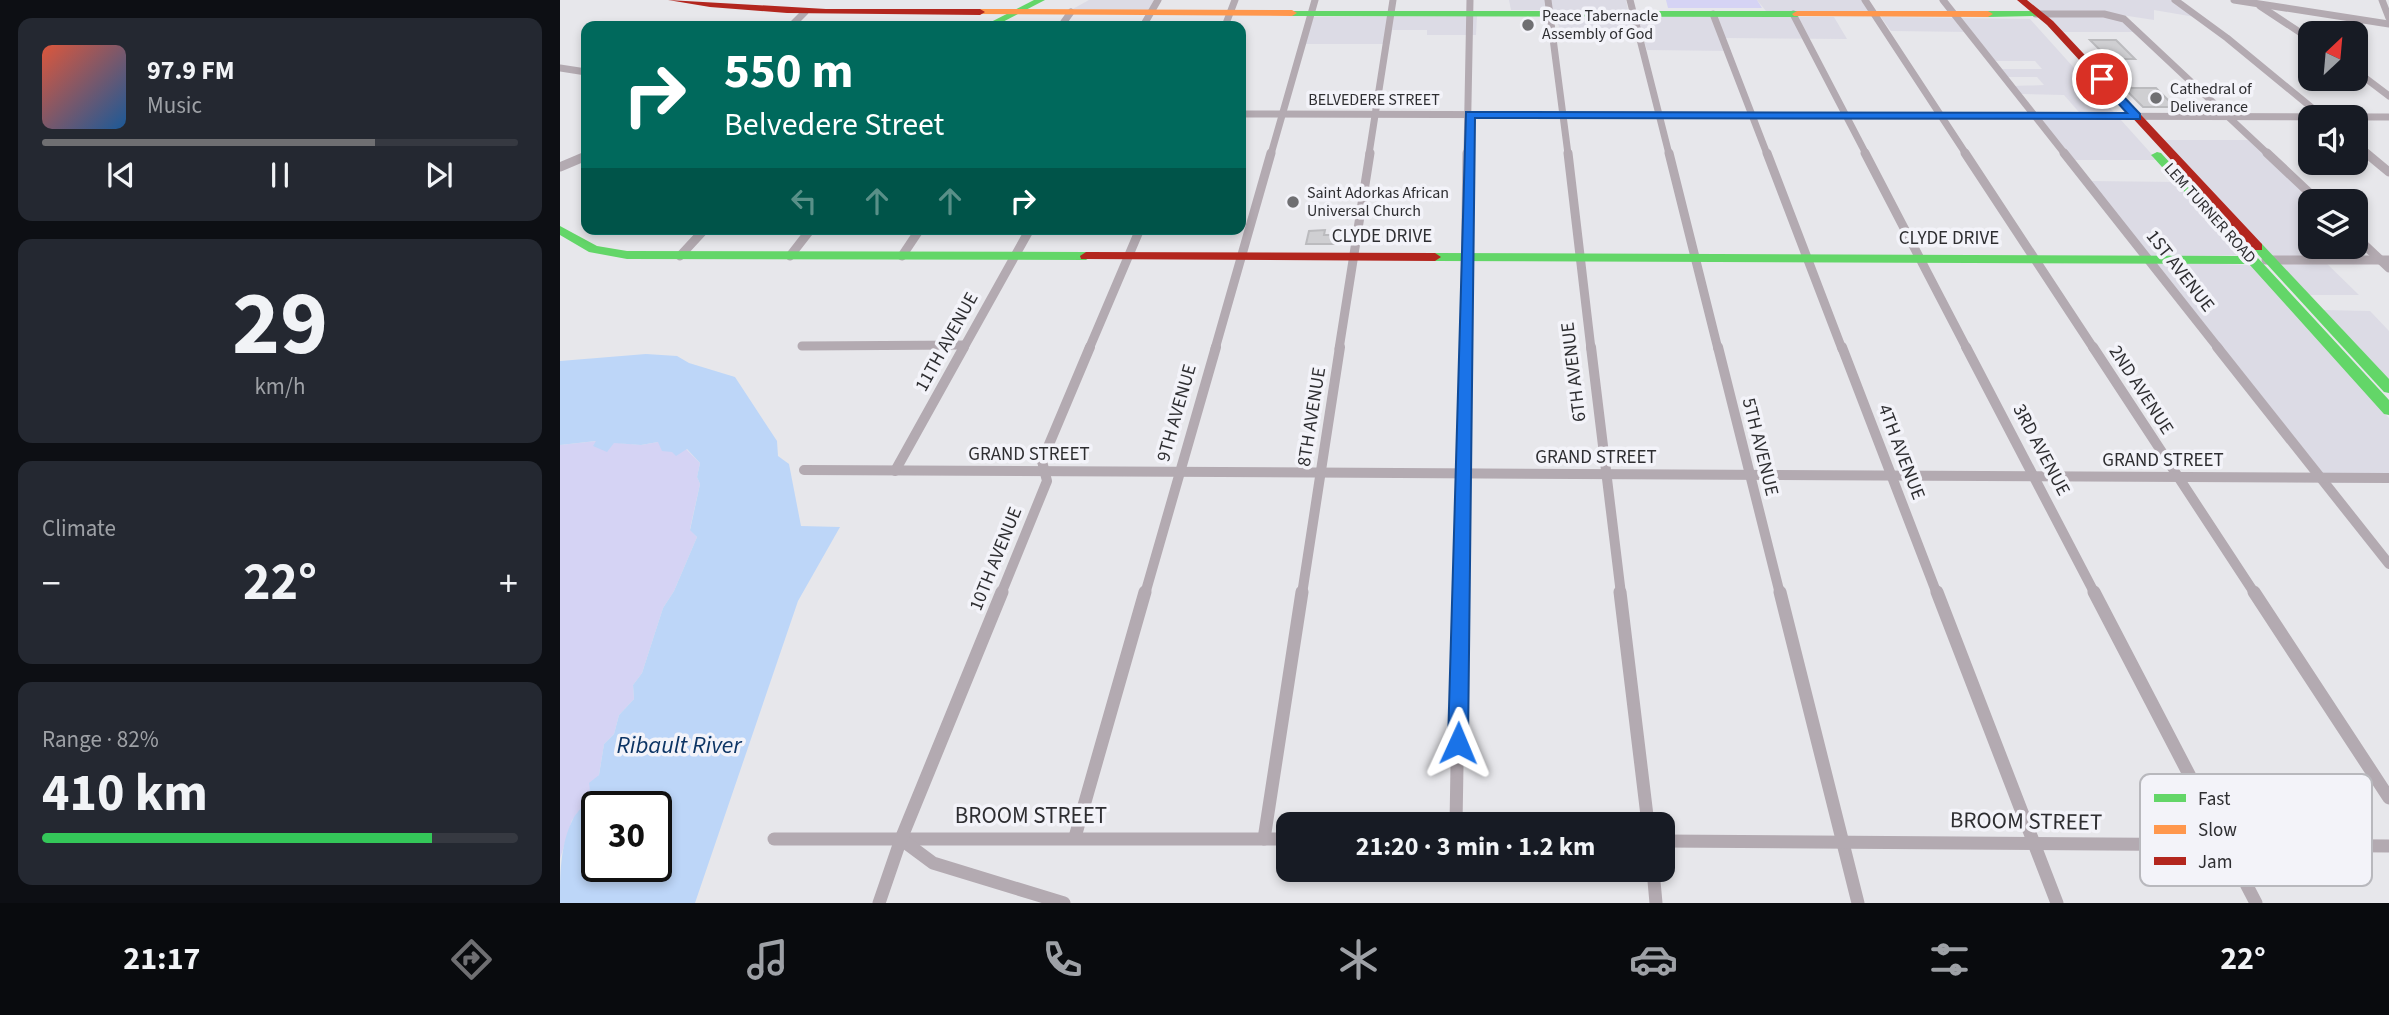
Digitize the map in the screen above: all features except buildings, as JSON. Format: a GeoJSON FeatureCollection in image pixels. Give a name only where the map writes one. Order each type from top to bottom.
{"type":"FeatureCollection","features":[{"type":"Feature","properties":{"kind":"main road"},"geometry":{"type":"LineString","coordinates":[[672,0],[736,9],[805,12],[1230,13],[1313,7],[1631,7],[1713,14],[2036,14]]}},
{"type":"Feature","properties":{"kind":"main road"},"geometry":{"type":"LineString","coordinates":[[997,21],[1040,0]]}},
{"type":"Feature","properties":{"kind":"main road","name":"LEM TURNER ROAD"},"geometry":{"type":"LineString","coordinates":[[2021,0],[2050,23],[2253,260],[2389,410]]}},
{"type":"Feature","properties":{"kind":"main road","name":"LEM TURNER ROAD"},"geometry":{"type":"LineString","coordinates":[[2129,117],[2270,260],[2389,388]]}},
{"type":"Feature","properties":{"kind":"main road","name":"CLYDE DRIVE"},"geometry":{"type":"LineString","coordinates":[[573,232],[593,249],[613,254],[680,256],[2253,260]]}},
{"type":"Feature","properties":{"kind":"street","name":"2ND AVENUE"},"geometry":{"type":"LineString","coordinates":[[1865,0],[2389,799]]}},
{"type":"Feature","properties":{"kind":"street","name":"1ST AVENUE"},"geometry":{"type":"LineString","coordinates":[[1943,0],[2389,564]]}},
{"type":"Feature","properties":{"kind":"street"},"geometry":{"type":"LineString","coordinates":[[2175,0],[2227,38],[2308,105]]}},
{"type":"Feature","properties":{"kind":"street"},"geometry":{"type":"LineString","coordinates":[[2234,0],[2389,24]]}},
{"type":"Feature","properties":{"kind":"street"},"geometry":{"type":"LineString","coordinates":[[2382,0],[2389,18]]}},
{"type":"Feature","properties":{"kind":"street"},"geometry":{"type":"LineString","coordinates":[[2256,4],[2298,31]]}},
{"type":"Feature","properties":{"kind":"street","name":"9TH AVENUE"},"geometry":{"type":"LineString","coordinates":[[1075,837],[1313,7]]}},
{"type":"Feature","properties":{"kind":"street","name":"8TH AVENUE"},"geometry":{"type":"LineString","coordinates":[[1264,839],[1392,7]]}},
{"type":"Feature","properties":{"kind":"street"},"geometry":{"type":"LineString","coordinates":[[1456,812],[1471,7]]}},
{"type":"Feature","properties":{"kind":"street","name":"6TH AVENUE"},"geometry":{"type":"LineString","coordinates":[[1550,7],[1647,812]]}},
{"type":"Feature","properties":{"kind":"street","name":"5TH AVENUE"},"geometry":{"type":"LineString","coordinates":[[1631,7],[1858,903]]}},
{"type":"Feature","properties":{"kind":"street"},"geometry":{"type":"LineString","coordinates":[[795,21],[805,12]]}},
{"type":"Feature","properties":{"kind":"street"},"geometry":{"type":"LineString","coordinates":[[1065,21],[1071,12]]}},
{"type":"Feature","properties":{"kind":"street","name":"4TH AVENUE"},"geometry":{"type":"LineString","coordinates":[[1713,14],[2057,903]]}},
{"type":"Feature","properties":{"kind":"street","name":"3RD AVENUE"},"geometry":{"type":"LineString","coordinates":[[1793,14],[2189,774]]}},
{"type":"Feature","properties":{"kind":"street"},"geometry":{"type":"LineString","coordinates":[[2036,14],[2104,14],[2121,17],[2305,189]]}},
{"type":"Feature","properties":{"kind":"street"},"geometry":{"type":"LineString","coordinates":[[560,68],[581,71]]}},
{"type":"Feature","properties":{"kind":"street"},"geometry":{"type":"LineString","coordinates":[[2368,80],[2389,96]]}},
{"type":"Feature","properties":{"kind":"street","name":"BELVEDERE STREET"},"geometry":{"type":"LineString","coordinates":[[1246,114],[2298,117]]}},
{"type":"Feature","properties":{"kind":"street","name":"BELVEDERE STREET"},"geometry":{"type":"LineString","coordinates":[[2368,117],[2389,117]]}},
{"type":"Feature","properties":{"kind":"street"},"geometry":{"type":"LineString","coordinates":[[2368,155],[2389,172]]}},
{"type":"Feature","properties":{"kind":"street"},"geometry":{"type":"LineString","coordinates":[[560,167],[581,158]]}},
{"type":"Feature","properties":{"kind":"street"},"geometry":{"type":"LineString","coordinates":[[680,256],[699,235]]}},
{"type":"Feature","properties":{"kind":"street"},"geometry":{"type":"LineString","coordinates":[[790,256],[806,235]]}},
{"type":"Feature","properties":{"kind":"street"},"geometry":{"type":"LineString","coordinates":[[902,256],[916,235]]}},
{"type":"Feature","properties":{"kind":"street","name":"11TH AVENUE"},"geometry":{"type":"LineString","coordinates":[[895,471],[1027,235]]}},
{"type":"Feature","properties":{"kind":"street","name":"10TH AVENUE"},"geometry":{"type":"LineString","coordinates":[[879,903],[901,839],[1047,481],[1042,461],[1138,235]]}},
{"type":"Feature","properties":{"kind":"street"},"geometry":{"type":"LineString","coordinates":[[2368,247],[2385,260],[2389,268]]}},
{"type":"Feature","properties":{"kind":"street"},"geometry":{"type":"LineString","coordinates":[[2253,260],[2385,260]]}},
{"type":"Feature","properties":{"kind":"street"},"geometry":{"type":"LineString","coordinates":[[802,345],[965,345]]}},
{"type":"Feature","properties":{"kind":"street","name":"GRAND STREET"},"geometry":{"type":"LineString","coordinates":[[804,470],[2389,478]]}},
{"type":"Feature","properties":{"kind":"street","name":"BROOM STREET"},"geometry":{"type":"LineString","coordinates":[[774,839],[1276,839]]}},
{"type":"Feature","properties":{"kind":"street"},"geometry":{"type":"LineString","coordinates":[[901,839],[933,863],[1064,903]]}},
{"type":"Feature","properties":{"kind":"street","name":"BROOM STREET"},"geometry":{"type":"LineString","coordinates":[[1675,841],[2140,845]]}},
{"type":"Feature","properties":{"kind":"street"},"geometry":{"type":"LineString","coordinates":[[1654,882],[1656,903]]}},
{"type":"Feature","properties":{"kind":"street","name":"3RD AVENUE"},"geometry":{"type":"LineString","coordinates":[[2247,886],[2256,903]]}},
{"type":"Feature","properties":{"kind":"shaded area"},"geometry":{"type":"Polygon","coordinates":[[[1089,0],[1154,0],[1148,11],[1071,10],[1089,0]]]}},
{"type":"Feature","properties":{"kind":"shaded area"},"geometry":{"type":"Polygon","coordinates":[[[1509,0],[1626,0],[1628,10],[1511,10],[1509,0]]]}},
{"type":"Feature","properties":{"kind":"shaded area"},"geometry":{"type":"Polygon","coordinates":[[[1666,0],[1757,0],[1762,8],[1668,8],[1666,0]]]}},
{"type":"Feature","properties":{"kind":"shaded area"},"geometry":{"type":"Polygon","coordinates":[[[1757,0],[1867,0],[1874,11],[1766,11],[1757,0]]]}},
{"type":"Feature","properties":{"kind":"shaded area"},"geometry":{"type":"Polygon","coordinates":[[[2028,0],[2172,0],[2195,17],[2154,10],[2154,20],[2115,14],[2135,32],[2062,32],[2028,0]]]}},
{"type":"Feature","properties":{"kind":"shaded area"},"geometry":{"type":"Polygon","coordinates":[[[1477,16],[1476,35],[1427,35],[1427,30],[1392,30],[1390,44],[1305,44],[1313,17],[1477,16]]]}},
{"type":"Feature","properties":{"kind":"shaded area"},"geometry":{"type":"Polygon","coordinates":[[[1557,16],[1834,17],[1847,39],[1725,38],[1731,51],[1647,50],[1642,35],[1560,34],[1557,16]]]}},
{"type":"Feature","properties":{"kind":"shaded area"},"geometry":{"type":"Polygon","coordinates":[[[1881,17],[2030,19],[2157,160],[2073,160],[2040,118],[2084,118],[2064,95],[2020,94],[2013,86],[2044,85],[2037,77],[2007,77],[2000,69],[2042,69],[2035,61],[1995,61],[1971,32],[1891,31],[1881,17]]]}},
{"type":"Feature","properties":{"kind":"shaded area"},"geometry":{"type":"Polygon","coordinates":[[[2163,140],[2250,140],[2302,189],[2298,189],[2298,259],[2322,259],[2359,295],[2308,295],[2163,140]]]}},
{"type":"Feature","properties":{"kind":"shaded area"},"geometry":{"type":"Polygon","coordinates":[[[2089,181],[2177,182],[2240,253],[2151,257],[2089,181]]]}},
{"type":"Feature","properties":{"kind":"shaded area"},"geometry":{"type":"Polygon","coordinates":[[[2155,262],[2247,265],[2255,268],[2389,418],[2389,483],[2331,483],[2155,262]]]}},
{"type":"Feature","properties":{"kind":"shaded area"},"geometry":{"type":"Polygon","coordinates":[[[2322,310],[2370,311],[2389,331],[2389,381],[2322,310]]]}},
{"type":"Feature","properties":{"kind":"shaded area"},"geometry":{"type":"Polygon","coordinates":[[[597,441],[641,445],[658,442],[686,449],[700,463],[697,477],[700,484],[690,529],[697,537],[674,591],[663,608],[642,673],[633,685],[634,699],[619,715],[614,734],[604,744],[599,775],[591,791],[581,791],[581,811],[572,820],[560,859],[560,445],[597,441]]]}},
{"type":"Feature","properties":{"kind":"water","name":"Ribault River"},"geometry":{"type":"Polygon","coordinates":[[[646,354],[677,356],[689,363],[735,377],[777,441],[778,456],[789,464],[801,526],[840,527],[798,601],[695,903],[560,903],[565,841],[581,808],[581,882],[672,882],[672,791],[590,791],[589,783],[599,775],[604,744],[614,734],[619,715],[634,699],[633,685],[642,673],[663,608],[674,591],[697,537],[690,530],[700,484],[697,477],[700,463],[687,449],[676,456],[672,452],[662,451],[658,442],[641,445],[614,443],[607,452],[593,446],[596,441],[560,445],[560,361],[646,354]]]}},
{"type":"Feature","properties":{"kind":"traffic: fast"},"geometry":{"type":"LineString","coordinates":[[998,21],[1041,0]]}},
{"type":"Feature","properties":{"kind":"traffic: fast"},"geometry":{"type":"LineString","coordinates":[[1292,13],[1797,14]]}},
{"type":"Feature","properties":{"kind":"traffic: fast"},"geometry":{"type":"LineString","coordinates":[[1988,14],[2036,14]]}},
{"type":"Feature","properties":{"kind":"traffic: fast"},"geometry":{"type":"LineString","coordinates":[[2157,155],[2389,410]]}},
{"type":"Feature","properties":{"kind":"traffic: fast"},"geometry":{"type":"LineString","coordinates":[[560,230],[593,249],[627,255],[1086,256]]}},
{"type":"Feature","properties":{"kind":"traffic: fast"},"geometry":{"type":"LineString","coordinates":[[2258,247],[2389,388]]}},
{"type":"Feature","properties":{"kind":"traffic: fast"},"geometry":{"type":"LineString","coordinates":[[1435,257],[2253,260]]}},
{"type":"Feature","properties":{"kind":"traffic: slow"},"geometry":{"type":"LineString","coordinates":[[980,12],[1292,13]]}},
{"type":"Feature","properties":{"kind":"traffic: slow"},"geometry":{"type":"LineString","coordinates":[[1797,14],[1988,14]]}},
{"type":"Feature","properties":{"kind":"traffic: jam"},"geometry":{"type":"LineString","coordinates":[[672,0],[787,10],[980,12]]}},
{"type":"Feature","properties":{"kind":"traffic: jam"},"geometry":{"type":"LineString","coordinates":[[2021,0],[2050,23],[2258,247]]}},
{"type":"Feature","properties":{"kind":"traffic: jam"},"geometry":{"type":"LineString","coordinates":[[1086,256],[1435,257]]}},
{"type":"Feature","properties":{"kind":"place","name":"Peace Tabernacle Assembly of God"},"geometry":{"type":"Point","coordinates":[1528,25]}},
{"type":"Feature","properties":{"kind":"place","name":"Cathedral of Deliverance"},"geometry":{"type":"Point","coordinates":[2156,98]}},
{"type":"Feature","properties":{"kind":"place","name":"Saint Adorkas African Universal Church"},"geometry":{"type":"Point","coordinates":[1293,202]}},
{"type":"Feature","properties":{"kind":"route"},"geometry":{"type":"LineString","coordinates":[[1458,743],[1469,115],[2136,117],[2102,79]]}}]}
